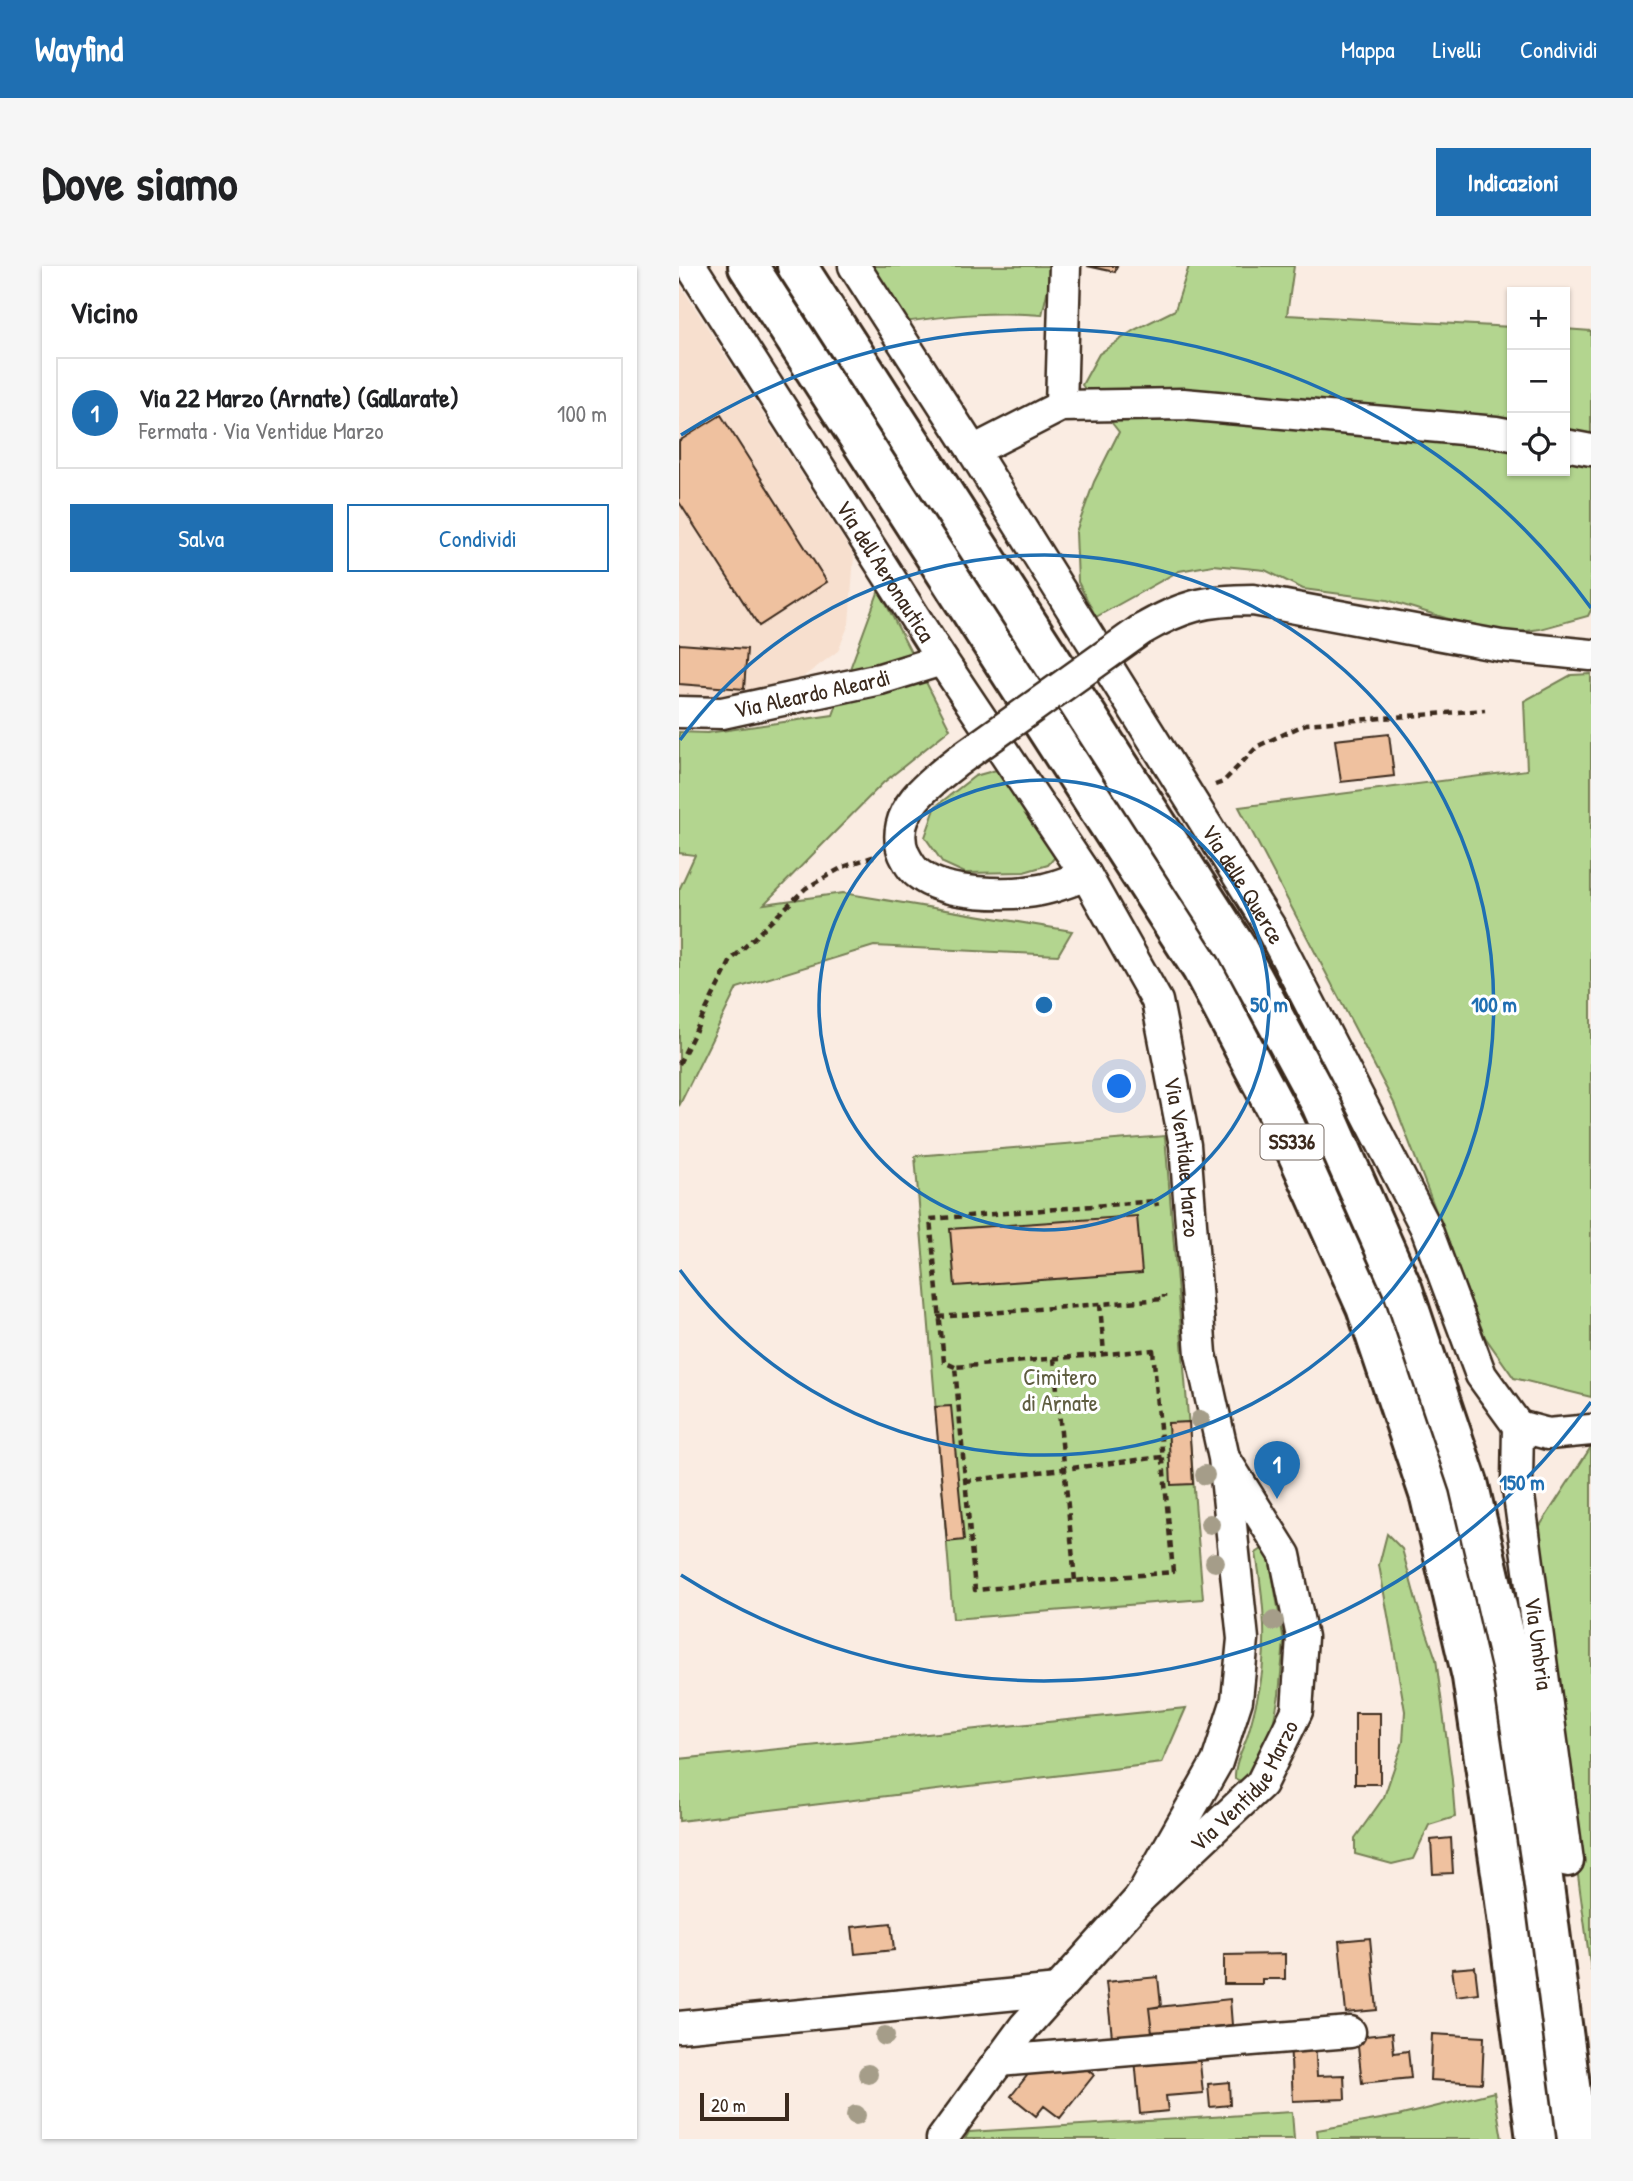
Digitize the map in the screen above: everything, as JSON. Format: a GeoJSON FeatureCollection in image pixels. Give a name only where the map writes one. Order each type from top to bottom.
{"type":"FeatureCollection","features":[{"type":"Feature","properties":{"kind":"highway","name":"SS336"},"geometry":{"type":"LineString","coordinates":[[748,266],[1202,970],[1286,1128],[1366,1307],[1430,1497],[1472,1677],[1536,2139]]}},
{"type":"Feature","properties":{"kind":"highway","name":"SS336"},"geometry":{"type":"LineString","coordinates":[[797,266],[1236,947],[1321,1104],[1403,1290],[1469,1486],[1513,1671],[1577,2139]]}},
{"type":"Feature","properties":{"kind":"street","name":"Via dell'Aeronautica"},"geometry":{"type":"LineString","coordinates":[[691,266],[942,660],[1086,875]]}},
{"type":"Feature","properties":{"kind":"street","name":"Via delle Querce"},"geometry":{"type":"LineString","coordinates":[[854,266],[1279,943],[1426,1228],[1481,1374],[1518,1426]]}},
{"type":"Feature","properties":{"kind":"street"},"geometry":{"type":"LineString","coordinates":[[1061,406],[1065,266]]}},
{"type":"Feature","properties":{"kind":"street"},"geometry":{"type":"LineString","coordinates":[[972,451],[1061,406],[1183,404],[1507,434]]}},
{"type":"Feature","properties":{"kind":"street"},"geometry":{"type":"LineString","coordinates":[[1570,446],[1591,450]]}},
{"type":"Feature","properties":{"kind":"street"},"geometry":{"type":"LineString","coordinates":[[1086,875],[1063,884],[1013,893],[954,888],[919,875],[908,863],[902,848],[900,830],[913,800],[958,760],[1142,630],[1168,615],[1194,605],[1222,600],[1253,600],[1500,646],[1591,655]]}},
{"type":"Feature","properties":{"kind":"street","name":"Via Aleardo Aleardi"},"geometry":{"type":"LineString","coordinates":[[679,712],[722,713],[880,679],[942,660]]}},
{"type":"Feature","properties":{"kind":"street","name":"Via Ventidue Marzo"},"geometry":{"type":"LineString","coordinates":[[1086,875],[1157,1001],[1185,1145],[1201,1354],[1224,1458],[1243,1639],[1237,1700],[1217,1762],[1140,1898]]}},
{"type":"Feature","properties":{"kind":"street"},"geometry":{"type":"LineString","coordinates":[[1518,1426],[1548,1434],[1591,1430]]}},
{"type":"Feature","properties":{"kind":"street","name":"Via Umbria"},"geometry":{"type":"LineString","coordinates":[[1518,1426],[1517,1481],[1568,1861]]}},
{"type":"Feature","properties":{"kind":"street","name":"Via Ventidue Marzo"},"geometry":{"type":"LineString","coordinates":[[942,2139],[1024,2027],[1140,1898],[1261,1784],[1297,1711],[1302,1637],[1285,1555],[1224,1458]]}},
{"type":"Feature","properties":{"kind":"street"},"geometry":{"type":"LineString","coordinates":[[679,2027],[1058,1990]]}},
{"type":"Feature","properties":{"kind":"street"},"geometry":{"type":"LineString","coordinates":[[999,2061],[1350,2032]]}},
{"type":"Feature","properties":{"kind":"path"},"geometry":{"type":"LineString","coordinates":[[1189,797],[1223,782],[1258,746],[1306,724],[1485,710]]}},
{"type":"Feature","properties":{"kind":"path"},"geometry":{"type":"LineString","coordinates":[[679,1064],[731,960],[806,888],[843,867],[902,848]]}},
{"type":"Feature","properties":{"kind":"path"},"geometry":{"type":"LineString","coordinates":[[955,1367],[975,1590],[1173,1572],[1153,1349],[955,1367],[944,1362],[930,1219],[1156,1201],[1157,1213]]}},
{"type":"Feature","properties":{"kind":"path"},"geometry":{"type":"LineString","coordinates":[[938,1317],[1164,1299],[1163,1287]]}},
{"type":"Feature","properties":{"kind":"path"},"geometry":{"type":"LineString","coordinates":[[1100,1304],[1104,1354]]}},
{"type":"Feature","properties":{"kind":"path"},"geometry":{"type":"LineString","coordinates":[[1054,1358],[1075,1581]]}},
{"type":"Feature","properties":{"kind":"path"},"geometry":{"type":"LineString","coordinates":[[965,1481],[1170,1456]]}},
{"type":"Feature","properties":{"kind":"shaded area"},"geometry":{"type":"Polygon","coordinates":[[[679,283],[854,556],[849,624],[838,651],[803,677],[777,690],[725,702],[679,700],[679,283]]]}},
{"type":"Feature","properties":{"kind":"green space"},"geometry":{"type":"Polygon","coordinates":[[[871,266],[1053,266],[1042,315],[973,314],[904,322],[871,266]]]}},
{"type":"Feature","properties":{"kind":"green space"},"geometry":{"type":"Polygon","coordinates":[[[1189,266],[1294,266],[1287,315],[1507,327],[1507,476],[1570,476],[1570,329],[1591,331],[1591,610],[1588,616],[1540,629],[1506,634],[1387,600],[1303,589],[1265,570],[1213,565],[1179,571],[1096,617],[1078,582],[1076,532],[1094,482],[1119,432],[1082,385],[1099,354],[1134,330],[1175,310],[1189,266]]]}},
{"type":"Feature","properties":{"kind":"green space"},"geometry":{"type":"Polygon","coordinates":[[[879,590],[950,729],[883,783],[764,904],[843,893],[1072,931],[1058,955],[874,946],[737,988],[679,1106],[679,890],[695,855],[679,853],[679,732],[707,733],[833,715],[879,590]]]}},
{"type":"Feature","properties":{"kind":"green space"},"geometry":{"type":"Polygon","coordinates":[[[1591,674],[1591,1397],[1514,1378],[1485,1337],[1394,1103],[1239,807],[1527,770],[1524,701],[1571,675],[1591,674]]]}},
{"type":"Feature","properties":{"kind":"green space"},"geometry":{"type":"Polygon","coordinates":[[[1000,769],[1056,856],[1048,865],[1024,872],[965,873],[943,863],[925,837],[936,806],[975,776],[1000,769]]]}},
{"type":"Feature","properties":{"kind":"green space","name":"Cimitero di Arnate"},"geometry":{"type":"Polygon","coordinates":[[[1165,1136],[1203,1599],[953,1619],[915,1156],[1165,1136]]]}},
{"type":"Feature","properties":{"kind":"green space"},"geometry":{"type":"Polygon","coordinates":[[[1591,1447],[1591,1971],[1532,1538],[1591,1447]]]}},
{"type":"Feature","properties":{"kind":"green space"},"geometry":{"type":"Polygon","coordinates":[[[1387,1534],[1402,1549],[1436,1659],[1455,1817],[1429,1825],[1413,1859],[1392,1864],[1355,1854],[1355,1838],[1384,1797],[1403,1742],[1405,1711],[1379,1565],[1387,1534]]]}},
{"type":"Feature","properties":{"kind":"green space"},"geometry":{"type":"Polygon","coordinates":[[[1262,1549],[1268,1551],[1284,1641],[1279,1695],[1271,1735],[1248,1777],[1241,1781],[1235,1779],[1236,1768],[1252,1718],[1263,1664],[1263,1608],[1256,1553],[1262,1549]]]}},
{"type":"Feature","properties":{"kind":"green space"},"geometry":{"type":"Polygon","coordinates":[[[1186,1708],[1162,1763],[679,1821],[679,1759],[1186,1708]]]}},
{"type":"Feature","properties":{"kind":"green space"},"geometry":{"type":"Polygon","coordinates":[[[1494,2092],[1502,2139],[1318,2139],[1317,2130],[1398,2116],[1494,2092]]]}},
{"type":"Feature","properties":{"kind":"green space"},"geometry":{"type":"Polygon","coordinates":[[[1292,2112],[1294,2139],[965,2139],[969,2132],[1292,2112]]]}},
{"type":"Feature","properties":{"kind":"building"},"geometry":{"type":"Polygon","coordinates":[[[1087,266],[1117,266],[1115,272],[1087,266]]]}},
{"type":"Feature","properties":{"kind":"building"},"geometry":{"type":"Polygon","coordinates":[[[721,415],[827,582],[759,626],[679,502],[679,441],[721,415]]]}},
{"type":"Feature","properties":{"kind":"building"},"geometry":{"type":"Polygon","coordinates":[[[679,644],[747,649],[744,689],[679,684],[679,644]]]}},
{"type":"Feature","properties":{"kind":"building"},"geometry":{"type":"Polygon","coordinates":[[[1389,734],[1394,776],[1341,782],[1335,740],[1389,734]]]}},
{"type":"Feature","properties":{"kind":"building"},"geometry":{"type":"Polygon","coordinates":[[[1137,1216],[1142,1273],[955,1286],[950,1229],[1137,1216]]]}},
{"type":"Feature","properties":{"kind":"building"},"geometry":{"type":"Polygon","coordinates":[[[951,1406],[964,1540],[947,1542],[935,1407],[951,1406]]]}},
{"type":"Feature","properties":{"kind":"building"},"geometry":{"type":"Polygon","coordinates":[[[1189,1422],[1193,1484],[1171,1485],[1168,1423],[1189,1422]]]}},
{"type":"Feature","properties":{"kind":"building"},"geometry":{"type":"Polygon","coordinates":[[[1355,1713],[1380,1713],[1380,1784],[1355,1784],[1355,1713]]]}},
{"type":"Feature","properties":{"kind":"building"},"geometry":{"type":"Polygon","coordinates":[[[1451,1838],[1453,1873],[1433,1874],[1431,1840],[1451,1838]]]}},
{"type":"Feature","properties":{"kind":"building"},"geometry":{"type":"Polygon","coordinates":[[[891,1923],[894,1950],[855,1954],[852,1927],[891,1923]]]}},
{"type":"Feature","properties":{"kind":"building"},"geometry":{"type":"Polygon","coordinates":[[[1370,1938],[1377,2010],[1346,2013],[1339,1941],[1370,1938]]]}},
{"type":"Feature","properties":{"kind":"building"},"geometry":{"type":"Polygon","coordinates":[[[1285,1954],[1285,1979],[1262,1979],[1262,1984],[1224,1984],[1224,1955],[1285,1954]]]}},
{"type":"Feature","properties":{"kind":"building"},"geometry":{"type":"Polygon","coordinates":[[[1475,1967],[1478,1993],[1456,1996],[1452,1969],[1475,1967]]]}},
{"type":"Feature","properties":{"kind":"building"},"geometry":{"type":"Polygon","coordinates":[[[1158,1977],[1161,2006],[1149,2008],[1152,2033],[1112,2037],[1106,1982],[1158,1977]]]}},
{"type":"Feature","properties":{"kind":"building"},"geometry":{"type":"Polygon","coordinates":[[[1230,1999],[1232,2025],[1152,2033],[1149,2008],[1230,1999]]]}},
{"type":"Feature","properties":{"kind":"building"},"geometry":{"type":"Polygon","coordinates":[[[1392,2033],[1394,2053],[1408,2051],[1411,2078],[1362,2083],[1357,2037],[1392,2033]]]}},
{"type":"Feature","properties":{"kind":"building"},"geometry":{"type":"Polygon","coordinates":[[[1432,2034],[1484,2037],[1482,2083],[1430,2080],[1432,2034]]]}},
{"type":"Feature","properties":{"kind":"building"},"geometry":{"type":"Polygon","coordinates":[[[1315,2039],[1317,2076],[1344,2075],[1345,2099],[1293,2101],[1290,2040],[1315,2039]]]}},
{"type":"Feature","properties":{"kind":"building"},"geometry":{"type":"Polygon","coordinates":[[[1062,2050],[1094,2075],[1060,2118],[1044,2106],[1036,2116],[1011,2096],[1041,2058],[1062,2050]]]}},
{"type":"Feature","properties":{"kind":"building"},"geometry":{"type":"Polygon","coordinates":[[[1199,2053],[1203,2093],[1166,2096],[1168,2111],[1140,2114],[1135,2059],[1199,2053]]]}},
{"type":"Feature","properties":{"kind":"building"},"geometry":{"type":"Polygon","coordinates":[[[1229,2082],[1230,2105],[1210,2107],[1208,2084],[1229,2082]]]}},
{"type":"Feature","properties":{"kind":"place","name":"Via 22 Marzo (Arnate) (Gallarate)"},"geometry":{"type":"Point","coordinates":[1277,1499]}}]}
